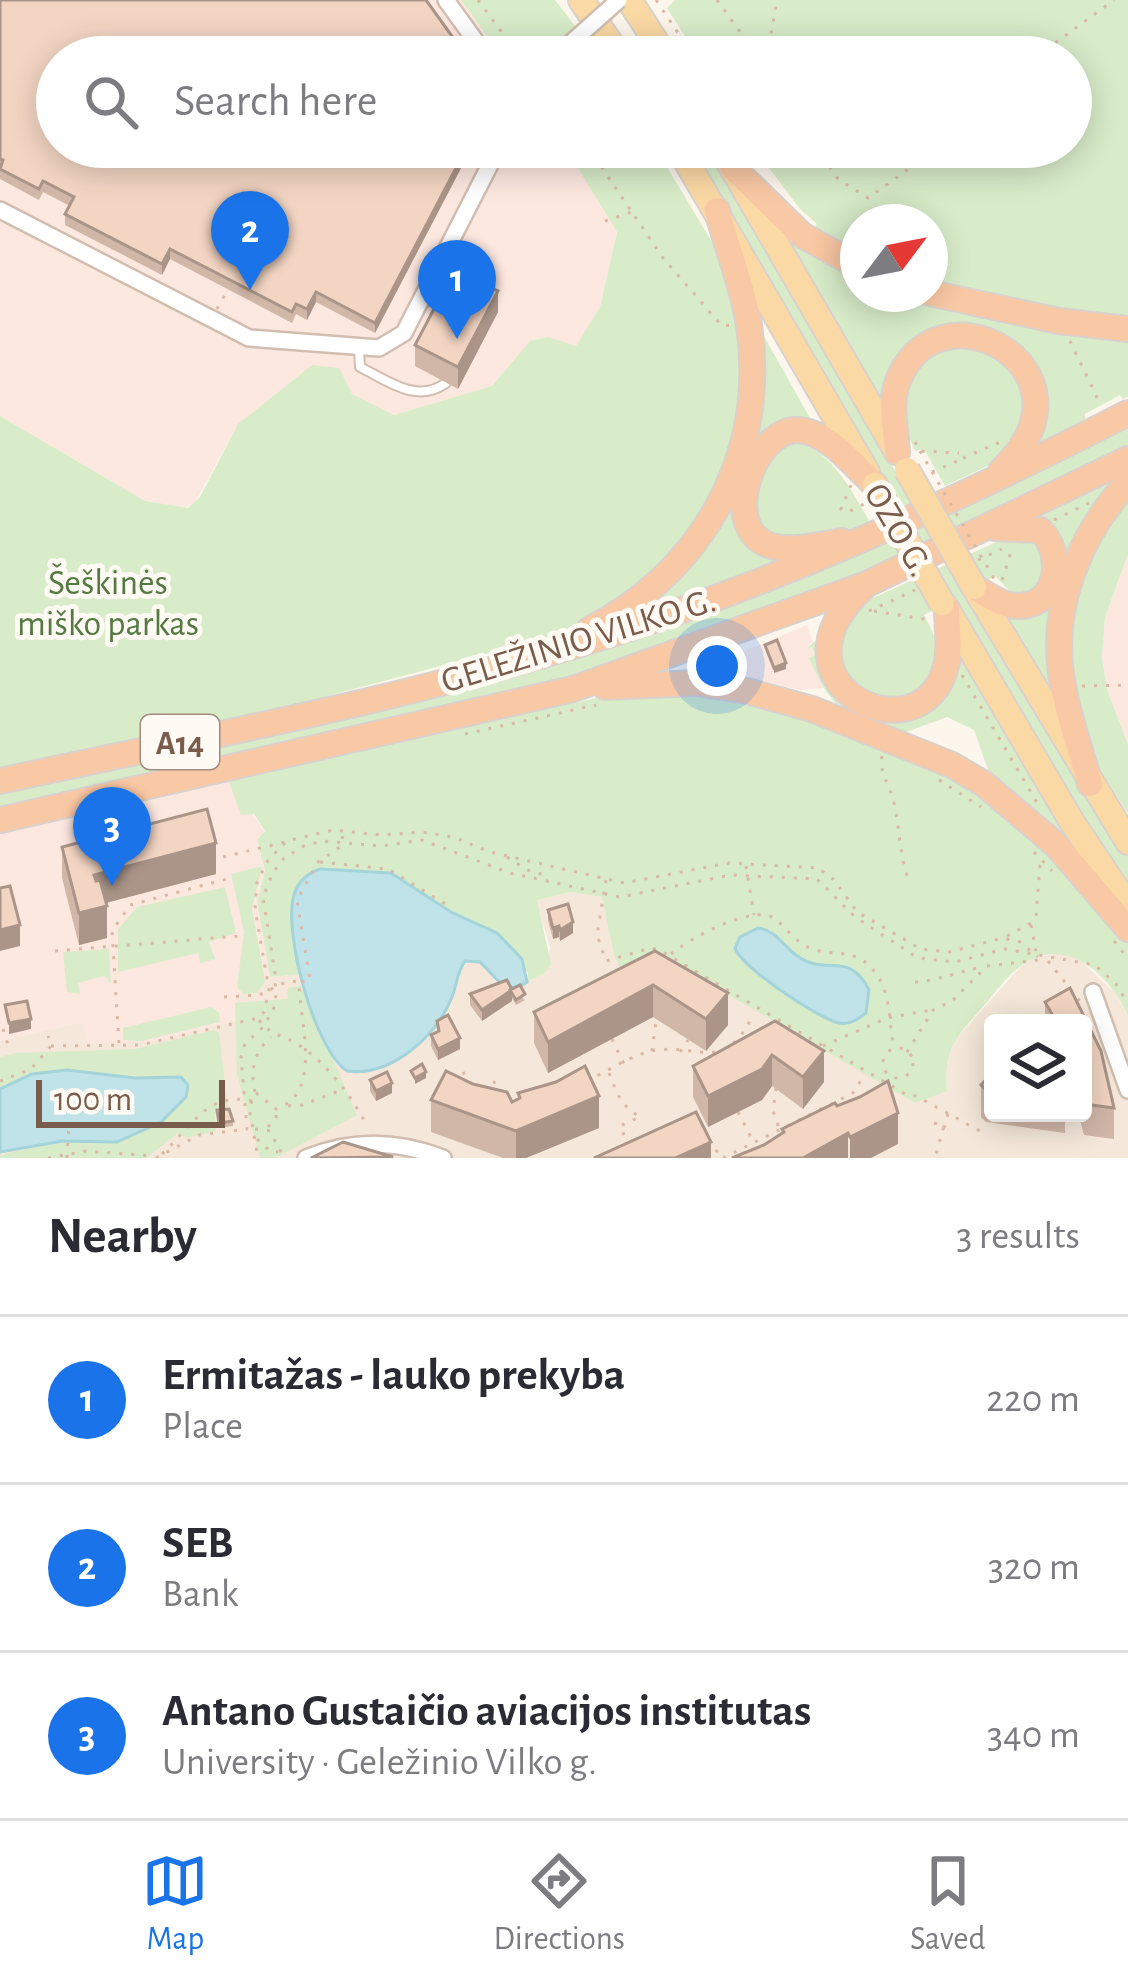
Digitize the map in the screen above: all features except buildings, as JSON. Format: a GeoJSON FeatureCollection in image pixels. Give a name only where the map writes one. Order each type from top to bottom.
{"type":"FeatureCollection","features":[{"type":"Feature","properties":{"kind":"highway"},"geometry":{"type":"LineString","coordinates":[[737,168],[802,235],[840,256]]}},
{"type":"Feature","properties":{"kind":"highway"},"geometry":{"type":"LineString","coordinates":[[546,652],[622,610],[669,574],[714,519],[736,472],[752,399],[752,349],[741,290],[717,210]]}},
{"type":"Feature","properties":{"kind":"highway"},"geometry":{"type":"LineString","coordinates":[[948,297],[1059,321],[1128,329]]}},
{"type":"Feature","properties":{"kind":"highway"},"geometry":{"type":"LineString","coordinates":[[908,458],[894,398],[907,365],[945,337],[992,340],[1019,359],[1036,403],[1022,449],[986,486]]}},
{"type":"Feature","properties":{"kind":"highway","name":"GELEŽINIO VILKO G."},"geometry":{"type":"LineString","coordinates":[[0,782],[359,703],[634,627],[874,536],[986,486],[1128,413]]}},
{"type":"Feature","properties":{"kind":"highway"},"geometry":{"type":"LineString","coordinates":[[864,484],[816,435],[787,431],[766,444],[742,509],[754,537],[780,548],[874,536]]}},
{"type":"Feature","properties":{"kind":"highway","name":"GELEŽINIO VILKO G."},"geometry":{"type":"LineString","coordinates":[[0,820],[573,689],[867,584],[1128,459]]}},
{"type":"Feature","properties":{"kind":"highway"},"geometry":{"type":"LineString","coordinates":[[1090,784],[1060,671],[1060,624],[1083,548],[1120,492]]}},
{"type":"Feature","properties":{"kind":"highway"},"geometry":{"type":"LineString","coordinates":[[987,528],[1036,529],[1048,538],[1057,560],[1044,596],[1024,606],[1012,606],[990,585]]}},
{"type":"Feature","properties":{"kind":"highway"},"geometry":{"type":"LineString","coordinates":[[867,584],[842,612],[828,642],[831,668],[847,694],[874,709],[915,704],[939,682],[949,652],[940,611]]}},
{"type":"Feature","properties":{"kind":"highway"},"geometry":{"type":"LineString","coordinates":[[573,689],[718,685],[812,709],[952,765],[1056,845],[1128,929]]}},
{"type":"Feature","properties":{"kind":"main road"},"geometry":{"type":"LineString","coordinates":[[581,0],[606,36]]}},
{"type":"Feature","properties":{"kind":"main road"},"geometry":{"type":"LineString","coordinates":[[629,0],[652,36]]}},
{"type":"Feature","properties":{"kind":"main road","name":"OZO G."},"geometry":{"type":"LineString","coordinates":[[691,168],[864,484],[1128,906]]}},
{"type":"Feature","properties":{"kind":"main road","name":"OZO G."},"geometry":{"type":"LineString","coordinates":[[733,168],[990,585],[1090,784],[1128,842]]}},
{"type":"Feature","properties":{"kind":"street"},"geometry":{"type":"LineString","coordinates":[[446,0],[472,36]]}},
{"type":"Feature","properties":{"kind":"street"},"geometry":{"type":"LineString","coordinates":[[579,36],[619,0]]}},
{"type":"Feature","properties":{"kind":"street"},"geometry":{"type":"LineString","coordinates":[[0,210],[249,338],[388,346],[404,332],[488,168]]}},
{"type":"Feature","properties":{"kind":"street"},"geometry":{"type":"LineString","coordinates":[[1086,996],[1128,1090]]}},
{"type":"Feature","properties":{"kind":"street"},"geometry":{"type":"LineString","coordinates":[[306,1158],[329,1149],[381,1144],[406,1145],[443,1158]]}},
{"type":"Feature","properties":{"kind":"lane"},"geometry":{"type":"LineString","coordinates":[[358,347],[360,367],[415,393],[446,382]]}},
{"type":"Feature","properties":{"kind":"path"},"geometry":{"type":"LineString","coordinates":[[478,0],[505,36]]}},
{"type":"Feature","properties":{"kind":"path"},"geometry":{"type":"LineString","coordinates":[[656,0],[680,36]]}},
{"type":"Feature","properties":{"kind":"path"},"geometry":{"type":"LineString","coordinates":[[717,0],[743,36]]}},
{"type":"Feature","properties":{"kind":"path"},"geometry":{"type":"LineString","coordinates":[[771,36],[777,0]]}},
{"type":"Feature","properties":{"kind":"path"},"geometry":{"type":"LineString","coordinates":[[1065,36],[1114,0]]}},
{"type":"Feature","properties":{"kind":"path"},"geometry":{"type":"LineString","coordinates":[[603,168],[663,259],[722,326]]}},
{"type":"Feature","properties":{"kind":"path"},"geometry":{"type":"LineString","coordinates":[[830,168],[838,179],[868,199],[910,168]]}},
{"type":"Feature","properties":{"kind":"path"},"geometry":{"type":"LineString","coordinates":[[605,221],[633,211]]}},
{"type":"Feature","properties":{"kind":"path"},"geometry":{"type":"LineString","coordinates":[[212,320],[227,290]]}},
{"type":"Feature","properties":{"kind":"path"},"geometry":{"type":"LineString","coordinates":[[959,453],[908,458],[990,585],[1012,550]]}},
{"type":"Feature","properties":{"kind":"path"},"geometry":{"type":"LineString","coordinates":[[841,508],[864,484]]}},
{"type":"Feature","properties":{"kind":"path"},"geometry":{"type":"LineString","coordinates":[[1036,529],[1120,492]]}},
{"type":"Feature","properties":{"kind":"path"},"geometry":{"type":"LineString","coordinates":[[872,610],[940,611]]}},
{"type":"Feature","properties":{"kind":"path"},"geometry":{"type":"LineString","coordinates":[[949,652],[1043,814]]}},
{"type":"Feature","properties":{"kind":"path"},"geometry":{"type":"LineString","coordinates":[[1080,686],[1128,685]]}},
{"type":"Feature","properties":{"kind":"path"},"geometry":{"type":"LineString","coordinates":[[468,733],[614,703]]}},
{"type":"Feature","properties":{"kind":"path"},"geometry":{"type":"LineString","coordinates":[[887,739],[880,766],[894,801],[897,843],[909,881]]}},
{"type":"Feature","properties":{"kind":"path"},"geometry":{"type":"LineString","coordinates":[[926,772],[992,815]]}},
{"type":"Feature","properties":{"kind":"path"},"geometry":{"type":"LineString","coordinates":[[224,997],[260,995],[277,986],[310,980],[297,900],[318,862],[342,843],[344,831]]}},
{"type":"Feature","properties":{"kind":"path"},"geometry":{"type":"LineString","coordinates":[[223,856],[317,832],[422,832],[607,879],[641,881],[712,865],[818,868],[834,880],[866,920],[921,949],[940,953],[1003,938],[1031,923],[1043,861],[1030,848]]}},
{"type":"Feature","properties":{"kind":"path"},"geometry":{"type":"LineString","coordinates":[[282,1155],[271,1152],[251,1129],[242,1099],[241,1057],[245,1043],[273,1014],[277,986],[262,898],[266,885],[294,851],[322,841],[382,846],[422,840],[510,873],[634,897],[747,874],[817,879],[925,961],[955,962],[1004,950],[1038,955]]}},
{"type":"Feature","properties":{"kind":"path"},"geometry":{"type":"LineString","coordinates":[[0,1081],[31,1069],[51,1046],[140,1045],[258,1018],[269,990],[256,891],[268,860],[287,841]]}},
{"type":"Feature","properties":{"kind":"path"},"geometry":{"type":"LineString","coordinates":[[505,856],[544,878]]}},
{"type":"Feature","properties":{"kind":"path"},"geometry":{"type":"LineString","coordinates":[[318,862],[388,869],[452,908]]}},
{"type":"Feature","properties":{"kind":"path"},"geometry":{"type":"LineString","coordinates":[[746,864],[754,915]]}},
{"type":"Feature","properties":{"kind":"path"},"geometry":{"type":"LineString","coordinates":[[544,878],[546,865]]}},
{"type":"Feature","properties":{"kind":"path"},"geometry":{"type":"LineString","coordinates":[[119,1045],[112,931],[130,905],[227,879]]}},
{"type":"Feature","properties":{"kind":"path"},"geometry":{"type":"LineString","coordinates":[[607,879],[597,935],[606,961],[651,948],[669,956],[907,1096],[916,1096],[980,1131]]}},
{"type":"Feature","properties":{"kind":"path"},"geometry":{"type":"LineString","coordinates":[[663,965],[695,935],[754,915],[770,916],[811,949],[847,952],[863,961],[881,982],[894,1049]]}},
{"type":"Feature","properties":{"kind":"path"},"geometry":{"type":"LineString","coordinates":[[1031,923],[1038,955]]}},
{"type":"Feature","properties":{"kind":"path"},"geometry":{"type":"LineString","coordinates":[[55,951],[239,937]]}},
{"type":"Feature","properties":{"kind":"path"},"geometry":{"type":"LineString","coordinates":[[1003,938],[1047,959],[1095,964],[1128,1004]]}},
{"type":"Feature","properties":{"kind":"path"},"geometry":{"type":"LineString","coordinates":[[915,982],[946,980],[956,972],[1038,955]]}},
{"type":"Feature","properties":{"kind":"path"},"geometry":{"type":"LineString","coordinates":[[1047,959],[1086,996]]}},
{"type":"Feature","properties":{"kind":"path"},"geometry":{"type":"LineString","coordinates":[[823,1046],[887,1018],[933,1010],[952,1001],[987,966]]}},
{"type":"Feature","properties":{"kind":"path"},"geometry":{"type":"LineString","coordinates":[[286,1106],[305,1076],[299,982]]}},
{"type":"Feature","properties":{"kind":"path"},"geometry":{"type":"LineString","coordinates":[[902,1078],[912,1069],[908,1052],[933,1010]]}},
{"type":"Feature","properties":{"kind":"path"},"geometry":{"type":"LineString","coordinates":[[582,1083],[652,1051],[718,1052],[742,1035],[753,1015]]}},
{"type":"Feature","properties":{"kind":"path"},"geometry":{"type":"LineString","coordinates":[[258,1018],[273,1036],[303,1048],[345,1089],[364,1120]]}},
{"type":"Feature","properties":{"kind":"path"},"geometry":{"type":"LineString","coordinates":[[652,1051],[657,1019]]}},
{"type":"Feature","properties":{"kind":"path"},"geometry":{"type":"LineString","coordinates":[[3,1029],[8,1045]]}},
{"type":"Feature","properties":{"kind":"path"},"geometry":{"type":"LineString","coordinates":[[48,1036],[51,1046]]}},
{"type":"Feature","properties":{"kind":"path"},"geometry":{"type":"LineString","coordinates":[[251,1129],[249,1107],[256,1093],[253,1065],[261,1045],[273,1036]]}},
{"type":"Feature","properties":{"kind":"path"},"geometry":{"type":"LineString","coordinates":[[612,1039],[624,1064]]}},
{"type":"Feature","properties":{"kind":"path"},"geometry":{"type":"LineString","coordinates":[[680,1052],[688,1040]]}},
{"type":"Feature","properties":{"kind":"path"},"geometry":{"type":"LineString","coordinates":[[868,1072],[883,1064],[894,1049],[908,1052]]}},
{"type":"Feature","properties":{"kind":"path"},"geometry":{"type":"LineString","coordinates":[[883,1064],[889,1075],[902,1078]]}},
{"type":"Feature","properties":{"kind":"path"},"geometry":{"type":"LineString","coordinates":[[609,1071],[624,1107],[640,1117],[620,1126],[629,1146]]}},
{"type":"Feature","properties":{"kind":"path"},"geometry":{"type":"LineString","coordinates":[[463,1072],[473,1092],[494,1082],[509,1097]]}},
{"type":"Feature","properties":{"kind":"path"},"geometry":{"type":"LineString","coordinates":[[902,1078],[907,1096]]}},
{"type":"Feature","properties":{"kind":"path"},"geometry":{"type":"LineString","coordinates":[[705,1133],[722,1158],[853,1093],[862,1079]]}},
{"type":"Feature","properties":{"kind":"path"},"geometry":{"type":"LineString","coordinates":[[484,1094],[497,1088]]}},
{"type":"Feature","properties":{"kind":"path"},"geometry":{"type":"LineString","coordinates":[[776,1088],[772,1111],[779,1130]]}},
{"type":"Feature","properties":{"kind":"path"},"geometry":{"type":"LineString","coordinates":[[276,1109],[345,1089]]}},
{"type":"Feature","properties":{"kind":"path"},"geometry":{"type":"LineString","coordinates":[[256,1093],[276,1109]]}},
{"type":"Feature","properties":{"kind":"path"},"geometry":{"type":"LineString","coordinates":[[910,1108],[916,1096]]}},
{"type":"Feature","properties":{"kind":"path"},"geometry":{"type":"LineString","coordinates":[[157,1157],[220,1099],[252,1101]]}},
{"type":"Feature","properties":{"kind":"path"},"geometry":{"type":"LineString","coordinates":[[48,1158],[126,1152],[157,1157],[199,1135],[266,1128],[276,1118],[276,1109]]}},
{"type":"Feature","properties":{"kind":"path"},"geometry":{"type":"LineString","coordinates":[[737,1111],[754,1143]]}},
{"type":"Feature","properties":{"kind":"path"},"geometry":{"type":"LineString","coordinates":[[935,1158],[949,1114]]}},
{"type":"Feature","properties":{"kind":"path"},"geometry":{"type":"LineString","coordinates":[[798,1120],[804,1135]]}},
{"type":"Feature","properties":{"kind":"path"},"geometry":{"type":"LineString","coordinates":[[934,1123],[951,1133]]}},
{"type":"Feature","properties":{"kind":"path"},"geometry":{"type":"LineString","coordinates":[[67,1156],[69,1125],[80,1126]]}},
{"type":"Feature","properties":{"kind":"path"},"geometry":{"type":"LineString","coordinates":[[266,1128],[282,1155]]}},
{"type":"Feature","properties":{"kind":"path"},"geometry":{"type":"LineString","coordinates":[[256,1138],[258,1158]]}},
{"type":"Feature","properties":{"kind":"path"},"geometry":{"type":"LineString","coordinates":[[744,1148],[749,1158]]}},
{"type":"Feature","properties":{"kind":"shaded area"},"geometry":{"type":"Polygon","coordinates":[[[0,0],[461,0],[487,36],[36,36],[36,168],[578,168],[617,232],[600,307],[576,347],[548,337],[531,341],[492,386],[394,415],[352,394],[312,365],[238,424],[194,504],[181,509],[145,501],[0,416],[0,0]]]}},
{"type":"Feature","properties":{"kind":"shaded area"},"geometry":{"type":"Polygon","coordinates":[[[1128,554],[1128,744],[1107,690],[1102,657],[1105,617],[1128,554]]]}},
{"type":"Feature","properties":{"kind":"shaded area"},"geometry":{"type":"Polygon","coordinates":[[[807,625],[812,641],[807,648],[815,655],[810,659],[823,688],[798,690],[751,678],[735,665],[735,655],[807,625]]]}},
{"type":"Feature","properties":{"kind":"shaded area"},"geometry":{"type":"Polygon","coordinates":[[[227,777],[265,832],[257,840],[265,871],[257,902],[270,977],[239,986],[236,1021],[145,1043],[88,1043],[82,1022],[0,1041],[0,830],[227,777]]]}},
{"type":"Feature","properties":{"kind":"shaded area"},"geometry":{"type":"Polygon","coordinates":[[[571,892],[602,897],[616,950],[663,957],[944,1068],[948,1048],[1021,966],[1036,957],[1061,953],[1077,957],[1115,993],[1128,1016],[1128,1158],[0,1158],[0,1152],[4,1154],[7,1083],[0,1089],[0,1041],[82,1022],[88,1043],[145,1043],[239,986],[302,974],[310,1008],[407,1055],[451,1000],[465,961],[480,962],[496,982],[513,988],[546,972],[550,947],[536,900],[571,892]]]}},
{"type":"Feature","properties":{"kind":"green space"},"geometry":{"type":"Polygon","coordinates":[[[461,0],[555,0],[583,36],[487,36],[461,0]]]}},
{"type":"Feature","properties":{"kind":"green space"},"geometry":{"type":"Polygon","coordinates":[[[675,0],[1128,0],[1128,322],[1060,315],[948,287],[948,204],[840,204],[840,250],[809,235],[817,224],[769,168],[1092,168],[1092,36],[685,36],[667,8],[675,0]]]}},
{"type":"Feature","properties":{"kind":"green space","name":"Šeškinės miško parkas"},"geometry":{"type":"Polygon","coordinates":[[[578,168],[668,168],[715,247],[729,284],[747,377],[729,471],[670,563],[589,621],[546,638],[226,723],[0,768],[0,416],[145,501],[188,508],[200,497],[238,424],[312,365],[339,368],[352,394],[394,415],[492,386],[530,341],[548,337],[576,346],[600,307],[617,232],[578,168]]]}},
{"type":"Feature","properties":{"kind":"green space"},"geometry":{"type":"Polygon","coordinates":[[[703,168],[723,168],[913,502],[900,507],[703,168]]]}},
{"type":"Feature","properties":{"kind":"green space"},"geometry":{"type":"Polygon","coordinates":[[[772,216],[840,261],[840,312],[948,312],[948,303],[983,314],[1128,339],[1128,396],[1120,395],[1085,414],[1085,419],[1054,442],[1032,451],[1042,427],[1043,405],[1027,359],[931,334],[890,424],[772,216]]]}},
{"type":"Feature","properties":{"kind":"green space"},"geometry":{"type":"Polygon","coordinates":[[[761,331],[815,427],[750,456],[763,392],[761,331]]]}},
{"type":"Feature","properties":{"kind":"green space"},"geometry":{"type":"Polygon","coordinates":[[[958,342],[1006,357],[1029,412],[1000,460],[945,486],[924,449],[915,451],[899,413],[915,363],[958,342]]]}},
{"type":"Feature","properties":{"kind":"green space"},"geometry":{"type":"Polygon","coordinates":[[[1128,424],[1128,448],[894,562],[608,669],[0,811],[0,793],[257,738],[601,646],[1128,424]]]}},
{"type":"Feature","properties":{"kind":"green space"},"geometry":{"type":"Polygon","coordinates":[[[792,436],[830,463],[871,524],[844,535],[771,540],[749,516],[770,451],[792,436]]]}},
{"type":"Feature","properties":{"kind":"green space"},"geometry":{"type":"Polygon","coordinates":[[[1128,469],[1078,534],[1064,717],[997,606],[1011,612],[1062,565],[1027,521],[1128,469]]]}},
{"type":"Feature","properties":{"kind":"green space"},"geometry":{"type":"Polygon","coordinates":[[[1128,491],[1128,554],[1105,617],[1102,657],[1107,690],[1128,744],[1128,814],[1091,754],[1072,708],[1070,596],[1128,491]]]}},
{"type":"Feature","properties":{"kind":"green space"},"geometry":{"type":"Polygon","coordinates":[[[736,495],[737,521],[822,549],[619,623],[736,495]]]}},
{"type":"Feature","properties":{"kind":"green space"},"geometry":{"type":"Polygon","coordinates":[[[1021,531],[1049,552],[1038,590],[1016,597],[995,576],[968,591],[1128,856],[1128,889],[952,600],[924,615],[938,656],[917,695],[869,700],[838,667],[839,627],[862,603],[1021,531]]]}},
{"type":"Feature","properties":{"kind":"green space"},"geometry":{"type":"Polygon","coordinates":[[[815,641],[822,670],[891,718],[959,649],[1118,909],[993,784],[974,730],[947,717],[898,735],[853,715],[834,701],[817,676],[809,658],[815,655],[812,647],[806,649],[815,641]]]}},
{"type":"Feature","properties":{"kind":"green space"},"geometry":{"type":"Polygon","coordinates":[[[688,691],[781,708],[953,773],[1024,821],[1128,937],[1128,1016],[1113,990],[1091,968],[1064,955],[1035,958],[1008,977],[955,1042],[947,1063],[947,1091],[915,1103],[663,957],[622,971],[602,897],[571,892],[537,900],[551,964],[527,982],[528,973],[497,933],[451,912],[391,873],[305,876],[292,899],[302,974],[270,977],[257,902],[265,871],[257,840],[265,831],[254,814],[241,815],[227,777],[597,698],[688,691]],[[758,928],[738,958],[831,1020],[866,1013],[869,990],[802,960],[770,930],[758,928]]]}},
{"type":"Feature","properties":{"kind":"green space"},"geometry":{"type":"Polygon","coordinates":[[[262,866],[252,909],[265,981],[257,993],[244,994],[237,987],[244,932],[231,874],[262,866]]]}},
{"type":"Feature","properties":{"kind":"green space"},"geometry":{"type":"Polygon","coordinates":[[[225,887],[236,933],[209,942],[215,959],[200,963],[198,953],[118,972],[118,929],[137,907],[225,887]]]}},
{"type":"Feature","properties":{"kind":"green space"},"geometry":{"type":"Polygon","coordinates":[[[109,949],[111,984],[105,976],[78,983],[80,994],[67,992],[63,952],[109,949]]]}},
{"type":"Feature","properties":{"kind":"green space"},"geometry":{"type":"Polygon","coordinates":[[[301,986],[357,1115],[275,1158],[260,1158],[237,1074],[235,1003],[288,999],[287,988],[301,986]]]}},
{"type":"Feature","properties":{"kind":"green space"},"geometry":{"type":"Polygon","coordinates":[[[211,1007],[219,1013],[220,1022],[142,1041],[123,1040],[123,1028],[211,1007]]]}},
{"type":"Feature","properties":{"kind":"green space"},"geometry":{"type":"Polygon","coordinates":[[[214,1030],[219,1033],[228,1111],[215,1113],[216,1131],[187,1138],[178,1133],[146,1158],[0,1158],[63,1141],[117,1142],[180,1077],[136,1078],[67,1070],[7,1083],[0,1089],[0,1057],[135,1049],[214,1030]]]}},
{"type":"Feature","properties":{"kind":"water"},"geometry":{"type":"Polygon","coordinates":[[[320,869],[391,873],[451,912],[497,933],[522,959],[527,982],[506,986],[480,962],[465,961],[445,1012],[423,1040],[380,1068],[347,1071],[335,1059],[313,1015],[293,935],[296,890],[320,869]]]}},
{"type":"Feature","properties":{"kind":"water"},"geometry":{"type":"Polygon","coordinates":[[[758,928],[771,932],[809,962],[853,971],[869,990],[866,1013],[839,1023],[765,979],[735,948],[740,937],[758,928]]]}},
{"type":"Feature","properties":{"kind":"water"},"geometry":{"type":"Polygon","coordinates":[[[67,1070],[135,1078],[181,1077],[188,1085],[186,1097],[161,1122],[117,1142],[63,1141],[0,1152],[0,1089],[32,1074],[67,1070]]]}},
{"type":"Feature","properties":{"kind":"place","name":"SEB"},"geometry":{"type":"Point","coordinates":[250,290]}},
{"type":"Feature","properties":{"kind":"place","name":"Ermitažas - lauko prekyba"},"geometry":{"type":"Point","coordinates":[457,339]}},
{"type":"Feature","properties":{"kind":"place","name":"Antano Gustaičio aviacijos institutas"},"geometry":{"type":"Point","coordinates":[112,886]}}]}
